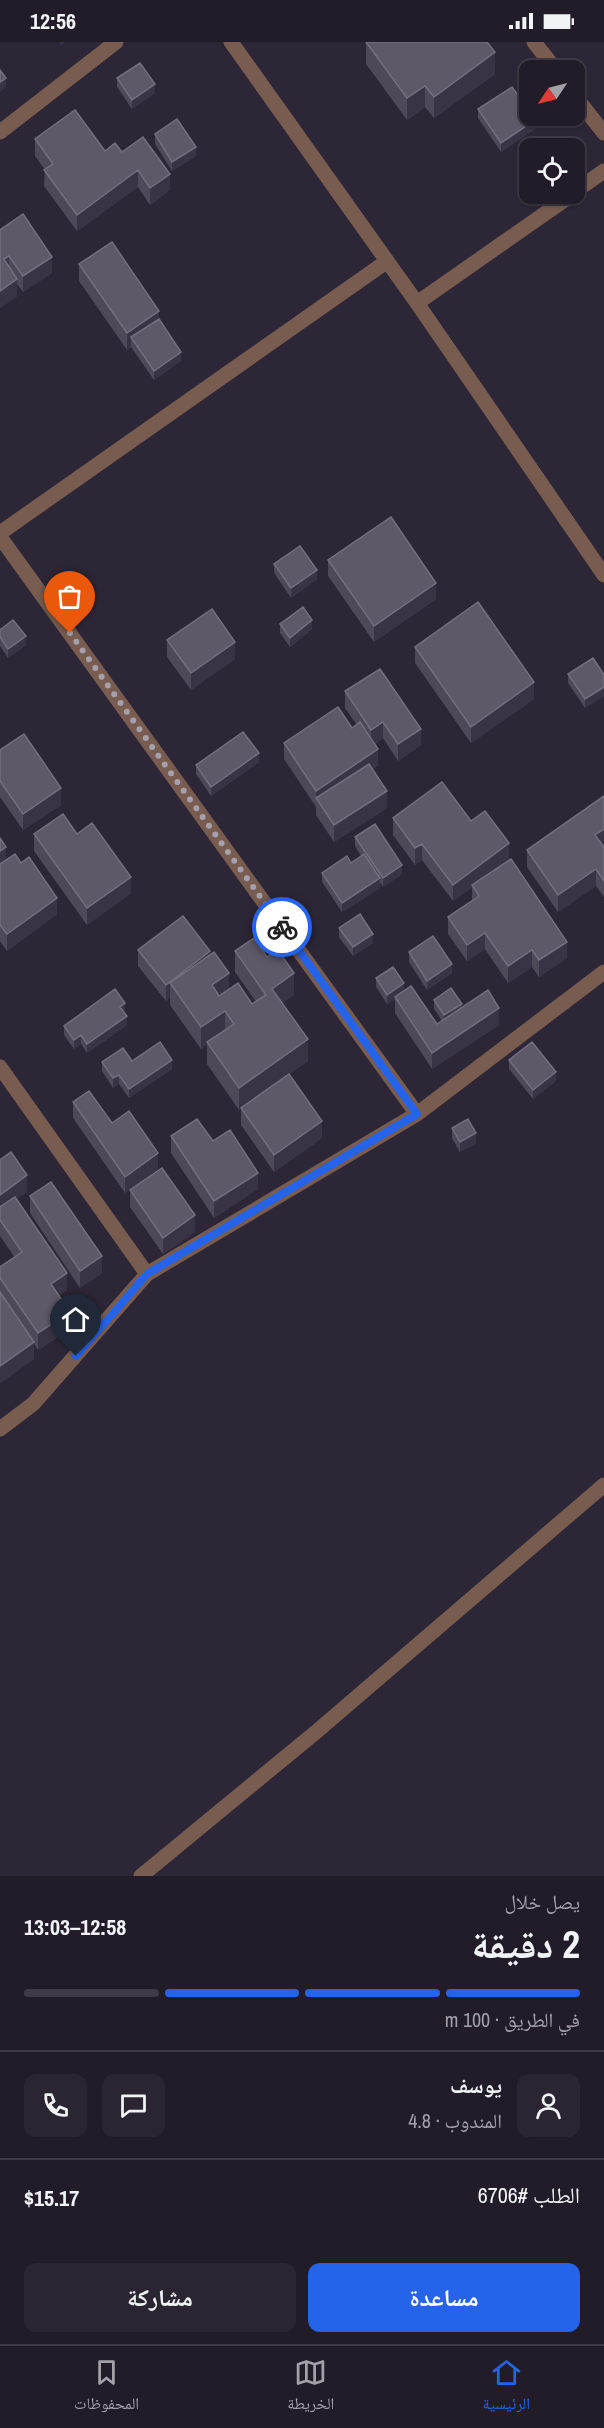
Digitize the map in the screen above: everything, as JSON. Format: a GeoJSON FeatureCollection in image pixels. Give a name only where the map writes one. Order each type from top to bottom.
{"type":"FeatureCollection","features":[{"type":"Feature","properties":{"kind":"street"},"geometry":{"type":"LineString","coordinates":[[0,132],[116,42]]}},
{"type":"Feature","properties":{"kind":"street"},"geometry":{"type":"LineString","coordinates":[[231,42],[417,303],[604,575]]}},
{"type":"Feature","properties":{"kind":"street"},"geometry":{"type":"LineString","coordinates":[[534,42],[548,60]]}},
{"type":"Feature","properties":{"kind":"street"},"geometry":{"type":"LineString","coordinates":[[585,109],[604,133]]}},
{"type":"Feature","properties":{"kind":"street"},"geometry":{"type":"LineString","coordinates":[[585,185],[604,171]]}},
{"type":"Feature","properties":{"kind":"street"},"geometry":{"type":"LineString","coordinates":[[417,303],[558,204]]}},
{"type":"Feature","properties":{"kind":"street"},"geometry":{"type":"LineString","coordinates":[[0,533],[386,262]]}},
{"type":"Feature","properties":{"kind":"street"},"geometry":{"type":"LineString","coordinates":[[0,537],[417,1114]]}},
{"type":"Feature","properties":{"kind":"street"},"geometry":{"type":"LineString","coordinates":[[0,1429],[33,1404],[147,1274],[417,1114],[604,972]]}},
{"type":"Feature","properties":{"kind":"street"},"geometry":{"type":"LineString","coordinates":[[0,1067],[147,1274]]}},
{"type":"Feature","properties":{"kind":"street"},"geometry":{"type":"LineString","coordinates":[[141,1876],[316,1732],[604,1485]]}},
{"type":"Feature","properties":{"kind":"building"},"geometry":{"type":"Polygon","coordinates":[[[366,42],[487,42],[495,52],[434,97],[425,86],[407,98],[366,42]]]}},
{"type":"Feature","properties":{"kind":"building"},"geometry":{"type":"Polygon","coordinates":[[[140,63],[155,84],[132,100],[117,78],[140,63]]]}},
{"type":"Feature","properties":{"kind":"building"},"geometry":{"type":"Polygon","coordinates":[[[0,70],[6,78],[0,82],[0,70]]]}},
{"type":"Feature","properties":{"kind":"building"},"geometry":{"type":"Polygon","coordinates":[[[512,87],[519,97],[519,126],[526,126],[501,143],[478,109],[512,87]]]}},
{"type":"Feature","properties":{"kind":"building"},"geometry":{"type":"Polygon","coordinates":[[[75,110],[105,151],[115,143],[122,152],[143,137],[170,174],[150,188],[138,170],[77,215],[44,170],[53,164],[35,139],[75,110]]]}},
{"type":"Feature","properties":{"kind":"building"},"geometry":{"type":"Polygon","coordinates":[[[177,119],[196,147],[172,162],[155,134],[177,119]]]}},
{"type":"Feature","properties":{"kind":"building"},"geometry":{"type":"Polygon","coordinates":[[[23,214],[52,257],[23,276],[9,256],[4,259],[17,279],[0,291],[0,230],[23,214]]]}},
{"type":"Feature","properties":{"kind":"building"},"geometry":{"type":"Polygon","coordinates":[[[112,242],[159,311],[127,333],[79,264],[112,242]]]}},
{"type":"Feature","properties":{"kind":"building"},"geometry":{"type":"Polygon","coordinates":[[[159,319],[181,352],[154,371],[131,337],[159,319]]]}},
{"type":"Feature","properties":{"kind":"building"},"geometry":{"type":"Polygon","coordinates":[[[391,517],[436,583],[374,626],[328,560],[391,517]]]}},
{"type":"Feature","properties":{"kind":"building"},"geometry":{"type":"Polygon","coordinates":[[[300,546],[317,570],[291,588],[274,564],[300,546]]]}},
{"type":"Feature","properties":{"kind":"building"},"geometry":{"type":"Polygon","coordinates":[[[478,602],[534,682],[471,727],[415,647],[478,602]]]}},
{"type":"Feature","properties":{"kind":"building"},"geometry":{"type":"Polygon","coordinates":[[[303,607],[312,620],[290,638],[280,624],[303,607]]]}},
{"type":"Feature","properties":{"kind":"building"},"geometry":{"type":"Polygon","coordinates":[[[212,609],[235,642],[191,673],[167,640],[212,609]]]}},
{"type":"Feature","properties":{"kind":"building"},"geometry":{"type":"Polygon","coordinates":[[[13,620],[26,636],[8,649],[0,637],[0,630],[13,620]]]}},
{"type":"Feature","properties":{"kind":"building"},"geometry":{"type":"Polygon","coordinates":[[[593,658],[604,675],[604,687],[585,699],[568,674],[593,658]]]}},
{"type":"Feature","properties":{"kind":"building"},"geometry":{"type":"Polygon","coordinates":[[[380,669],[421,729],[398,744],[383,722],[371,730],[345,691],[380,669]]]}},
{"type":"Feature","properties":{"kind":"building"},"geometry":{"type":"Polygon","coordinates":[[[338,707],[352,728],[360,722],[378,749],[316,791],[284,743],[338,707]]]}},
{"type":"Feature","properties":{"kind":"building"},"geometry":{"type":"Polygon","coordinates":[[[243,732],[259,753],[211,787],[196,765],[243,732]]]}},
{"type":"Feature","properties":{"kind":"building"},"geometry":{"type":"Polygon","coordinates":[[[24,734],[61,788],[23,814],[0,781],[0,750],[24,734]]]}},
{"type":"Feature","properties":{"kind":"building"},"geometry":{"type":"Polygon","coordinates":[[[369,764],[387,791],[334,825],[316,798],[369,764]]]}},
{"type":"Feature","properties":{"kind":"building"},"geometry":{"type":"Polygon","coordinates":[[[442,782],[471,821],[485,811],[509,843],[453,885],[422,844],[415,848],[393,818],[442,782]]]}},
{"type":"Feature","properties":{"kind":"building"},"geometry":{"type":"Polygon","coordinates":[[[604,796],[604,829],[595,835],[604,847],[604,881],[596,869],[558,895],[527,850],[604,796]]]}},
{"type":"Feature","properties":{"kind":"building"},"geometry":{"type":"Polygon","coordinates":[[[63,814],[77,834],[92,823],[131,877],[87,908],[34,834],[63,814]]]}},
{"type":"Feature","properties":{"kind":"building"},"geometry":{"type":"Polygon","coordinates":[[[375,824],[402,865],[383,878],[355,837],[375,824]]]}},
{"type":"Feature","properties":{"kind":"building"},"geometry":{"type":"Polygon","coordinates":[[[0,838],[6,847],[0,851],[0,838]]]}},
{"type":"Feature","properties":{"kind":"building"},"geometry":{"type":"Polygon","coordinates":[[[15,854],[21,863],[29,857],[57,898],[7,934],[0,925],[0,864],[15,854]]]}},
{"type":"Feature","properties":{"kind":"building"},"geometry":{"type":"Polygon","coordinates":[[[364,854],[380,878],[342,903],[322,873],[347,856],[351,863],[364,854]]]}},
{"type":"Feature","properties":{"kind":"building"},"geometry":{"type":"Polygon","coordinates":[[[511,859],[567,942],[539,960],[532,950],[508,966],[485,933],[467,945],[448,917],[479,896],[472,885],[511,859]]]}},
{"type":"Feature","properties":{"kind":"building"},"geometry":{"type":"Polygon","coordinates":[[[360,914],[373,934],[353,947],[339,928],[360,914]]]}},
{"type":"Feature","properties":{"kind":"building"},"geometry":{"type":"Polygon","coordinates":[[[183,916],[210,951],[166,985],[138,950],[183,916]]]}},
{"type":"Feature","properties":{"kind":"building"},"geometry":{"type":"Polygon","coordinates":[[[433,936],[452,964],[427,981],[409,952],[433,936]]]}},
{"type":"Feature","properties":{"kind":"building"},"geometry":{"type":"Polygon","coordinates":[[[254,938],[267,957],[278,950],[294,973],[272,989],[308,1039],[239,1088],[207,1042],[234,1024],[225,1011],[201,1027],[170,983],[214,952],[229,973],[212,985],[219,996],[238,983],[252,1004],[266,995],[235,951],[254,938]]]}},
{"type":"Feature","properties":{"kind":"building"},"geometry":{"type":"Polygon","coordinates":[[[393,967],[404,983],[387,995],[376,978],[393,967]]]}},
{"type":"Feature","properties":{"kind":"building"},"geometry":{"type":"Polygon","coordinates":[[[411,986],[437,1024],[488,990],[499,1008],[432,1053],[395,997],[411,986]]]}},
{"type":"Feature","properties":{"kind":"building"},"geometry":{"type":"Polygon","coordinates":[[[451,988],[462,1004],[444,1015],[434,1000],[451,988]]]}},
{"type":"Feature","properties":{"kind":"building"},"geometry":{"type":"Polygon","coordinates":[[[115,989],[125,1003],[120,1007],[127,1016],[87,1044],[81,1035],[74,1040],[64,1026],[115,989]]]}},
{"type":"Feature","properties":{"kind":"building"},"geometry":{"type":"Polygon","coordinates":[[[160,1042],[172,1060],[129,1089],[119,1075],[113,1078],[102,1062],[123,1048],[132,1061],[160,1042]]]}},
{"type":"Feature","properties":{"kind":"building"},"geometry":{"type":"Polygon","coordinates":[[[532,1042],[556,1072],[533,1090],[509,1060],[532,1042]]]}},
{"type":"Feature","properties":{"kind":"building"},"geometry":{"type":"Polygon","coordinates":[[[289,1074],[322,1121],[274,1155],[241,1108],[289,1074]]]}},
{"type":"Feature","properties":{"kind":"building"},"geometry":{"type":"Polygon","coordinates":[[[89,1091],[112,1123],[129,1111],[158,1153],[125,1177],[73,1102],[89,1091]]]}},
{"type":"Feature","properties":{"kind":"building"},"geometry":{"type":"Polygon","coordinates":[[[197,1119],[213,1141],[230,1130],[258,1173],[214,1201],[171,1136],[197,1119]]]}},
{"type":"Feature","properties":{"kind":"building"},"geometry":{"type":"Polygon","coordinates":[[[468,1119],[476,1133],[460,1142],[452,1128],[468,1119]]]}},
{"type":"Feature","properties":{"kind":"building"},"geometry":{"type":"Polygon","coordinates":[[[11,1152],[27,1175],[0,1195],[0,1160],[11,1152]]]}},
{"type":"Feature","properties":{"kind":"building"},"geometry":{"type":"Polygon","coordinates":[[[162,1168],[195,1215],[163,1238],[130,1190],[162,1168]]]}},
{"type":"Feature","properties":{"kind":"building"},"geometry":{"type":"Polygon","coordinates":[[[51,1182],[102,1256],[80,1271],[30,1196],[51,1182]]]}},
{"type":"Feature","properties":{"kind":"building"},"geometry":{"type":"Polygon","coordinates":[[[15,1197],[67,1273],[51,1284],[70,1312],[38,1333],[0,1278],[0,1267],[22,1252],[0,1220],[0,1207],[15,1197]]]}},
{"type":"Feature","properties":{"kind":"building"},"geometry":{"type":"Polygon","coordinates":[[[0,1292],[34,1342],[0,1366],[0,1292]]]}},
{"type":"Feature","properties":{"kind":"way so far"},"geometry":{"type":"LineString","coordinates":[[70,633],[282,927]]}},
{"type":"Feature","properties":{"kind":"route"},"geometry":{"type":"LineString","coordinates":[[76,1356],[147,1274],[417,1114],[282,927]]}}]}
